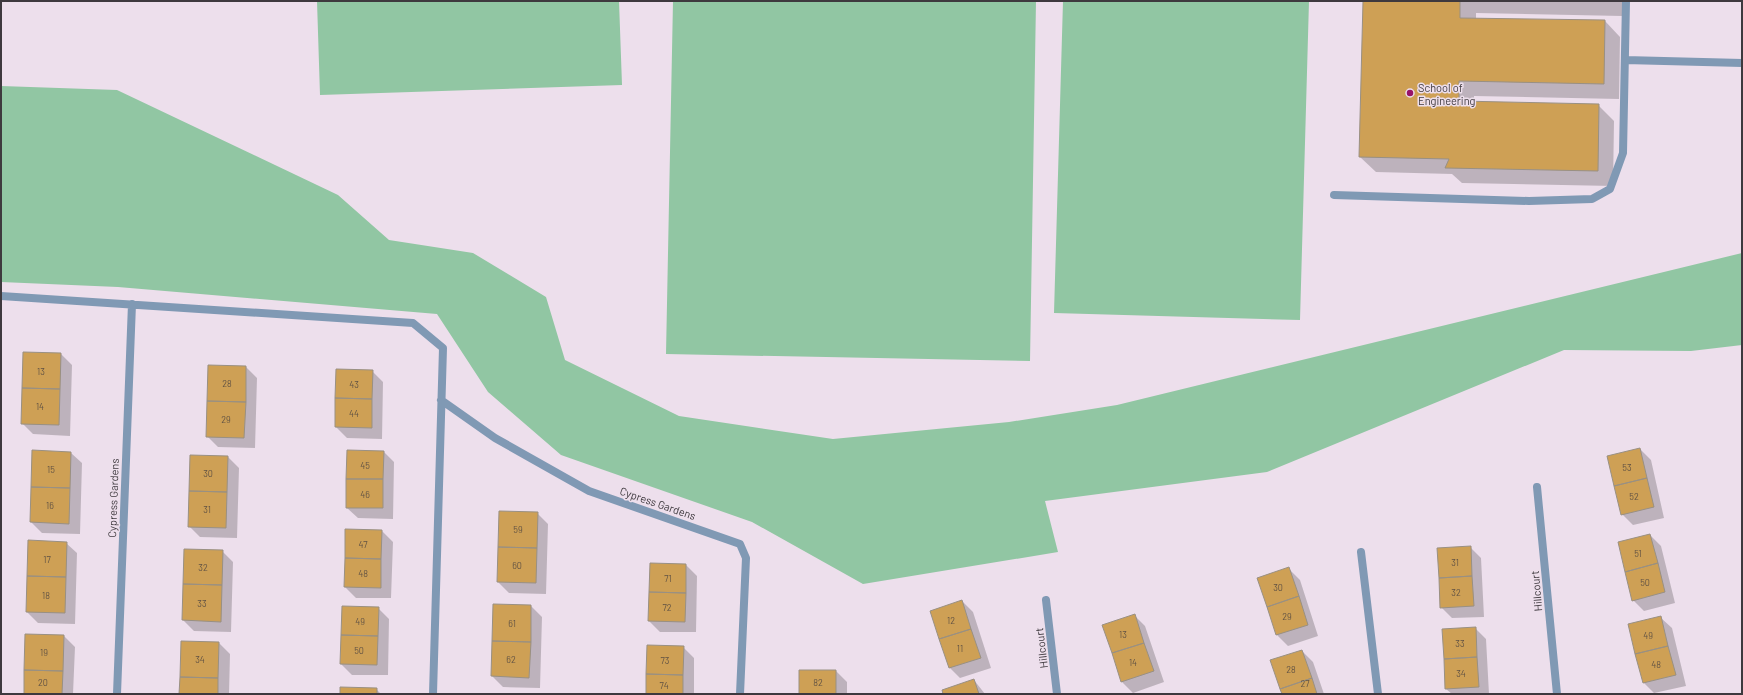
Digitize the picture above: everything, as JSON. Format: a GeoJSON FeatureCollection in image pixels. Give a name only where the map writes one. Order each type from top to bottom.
{"type":"FeatureCollection","features":[{"type":"Feature","properties":{"kind":"street"},"geometry":{"type":"LineString","coordinates":[[1334,195],[1529,201],[1592,199],[1610,189],[1622,152],[1626,1]]}},
{"type":"Feature","properties":{"kind":"street"},"geometry":{"type":"LineString","coordinates":[[1625,60],[1742,63]]}},
{"type":"Feature","properties":{"kind":"street"},"geometry":{"type":"LineString","coordinates":[[1,296],[413,323],[443,348],[433,694]]}},
{"type":"Feature","properties":{"kind":"street","name":"Cypress Gardens"},"geometry":{"type":"LineString","coordinates":[[117,694],[132,304]]}},
{"type":"Feature","properties":{"kind":"street","name":"Cypress Gardens"},"geometry":{"type":"LineString","coordinates":[[441,400],[495,438],[589,491],[740,544],[746,558],[740,694]]}},
{"type":"Feature","properties":{"kind":"street","name":"Hillcourt"},"geometry":{"type":"LineString","coordinates":[[1537,487],[1557,694]]}},
{"type":"Feature","properties":{"kind":"street"},"geometry":{"type":"LineString","coordinates":[[1361,552],[1378,694]]}},
{"type":"Feature","properties":{"kind":"street","name":"Hillcourt"},"geometry":{"type":"LineString","coordinates":[[1046,600],[1057,694]]}},
{"type":"Feature","properties":{"kind":"green space"},"geometry":{"type":"Polygon","coordinates":[[[317,1],[619,1],[622,85],[320,95],[317,1]]]}},
{"type":"Feature","properties":{"kind":"green space"},"geometry":{"type":"Polygon","coordinates":[[[673,1],[1036,1],[1030,361],[666,354],[673,1]]]}},
{"type":"Feature","properties":{"kind":"green space"},"geometry":{"type":"Polygon","coordinates":[[[1063,1],[1309,1],[1300,320],[1054,313],[1063,1]]]}},
{"type":"Feature","properties":{"kind":"green space"},"geometry":{"type":"Polygon","coordinates":[[[1,86],[117,90],[338,195],[389,240],[473,253],[546,297],[565,360],[679,416],[833,439],[1009,422],[1117,405],[1742,253],[1742,345],[1691,351],[1564,350],[1267,472],[1045,501],[1058,552],[863,584],[752,522],[561,455],[488,392],[437,314],[118,287],[1,282],[1,86]]]}},
{"type":"Feature","properties":{"kind":"building","name":"School of Engineering"},"geometry":{"type":"Polygon","coordinates":[[[1363,1],[1460,1],[1460,18],[1605,20],[1604,84],[1459,81],[1459,101],[1599,104],[1598,171],[1445,168],[1449,159],[1359,157],[1363,1]]]}},
{"type":"Feature","properties":{"kind":"building"},"geometry":{"type":"Polygon","coordinates":[[[23,352],[61,353],[60,389],[22,388],[23,352]]]}},
{"type":"Feature","properties":{"kind":"building"},"geometry":{"type":"Polygon","coordinates":[[[208,365],[246,366],[246,402],[207,401],[208,365]]]}},
{"type":"Feature","properties":{"kind":"building"},"geometry":{"type":"Polygon","coordinates":[[[336,369],[373,370],[372,399],[335,398],[336,369]]]}},
{"type":"Feature","properties":{"kind":"building"},"geometry":{"type":"Polygon","coordinates":[[[22,388],[60,389],[59,425],[21,424],[22,388]]]}},
{"type":"Feature","properties":{"kind":"building"},"geometry":{"type":"Polygon","coordinates":[[[335,398],[372,399],[372,428],[335,427],[335,398]]]}},
{"type":"Feature","properties":{"kind":"building"},"geometry":{"type":"Polygon","coordinates":[[[207,401],[246,402],[244,438],[206,437],[207,401]]]}},
{"type":"Feature","properties":{"kind":"building"},"geometry":{"type":"Polygon","coordinates":[[[1640,448],[1647,478],[1614,486],[1607,456],[1640,448]]]}},
{"type":"Feature","properties":{"kind":"building"},"geometry":{"type":"Polygon","coordinates":[[[32,450],[71,452],[70,488],[31,487],[32,450]]]}},
{"type":"Feature","properties":{"kind":"building"},"geometry":{"type":"Polygon","coordinates":[[[347,450],[384,451],[383,479],[346,479],[347,450]]]}},
{"type":"Feature","properties":{"kind":"building"},"geometry":{"type":"Polygon","coordinates":[[[190,455],[228,456],[227,492],[189,491],[190,455]]]}},
{"type":"Feature","properties":{"kind":"building"},"geometry":{"type":"Polygon","coordinates":[[[1647,478],[1654,507],[1621,515],[1614,486],[1647,478]]]}},
{"type":"Feature","properties":{"kind":"building"},"geometry":{"type":"Polygon","coordinates":[[[346,479],[383,479],[383,508],[346,508],[346,479]]]}},
{"type":"Feature","properties":{"kind":"building"},"geometry":{"type":"Polygon","coordinates":[[[31,487],[70,488],[69,524],[30,522],[31,487]]]}},
{"type":"Feature","properties":{"kind":"building"},"geometry":{"type":"Polygon","coordinates":[[[189,491],[227,492],[226,528],[188,527],[189,491]]]}},
{"type":"Feature","properties":{"kind":"building"},"geometry":{"type":"Polygon","coordinates":[[[499,511],[538,512],[537,548],[498,547],[499,511]]]}},
{"type":"Feature","properties":{"kind":"building"},"geometry":{"type":"Polygon","coordinates":[[[345,529],[382,530],[381,559],[345,558],[345,529]]]}},
{"type":"Feature","properties":{"kind":"building"},"geometry":{"type":"Polygon","coordinates":[[[1650,534],[1658,563],[1625,572],[1618,542],[1650,534]]]}},
{"type":"Feature","properties":{"kind":"building"},"geometry":{"type":"Polygon","coordinates":[[[28,540],[67,542],[66,577],[27,576],[28,540]]]}},
{"type":"Feature","properties":{"kind":"building"},"geometry":{"type":"Polygon","coordinates":[[[1471,546],[1472,576],[1439,578],[1437,548],[1471,546]]]}},
{"type":"Feature","properties":{"kind":"building"},"geometry":{"type":"Polygon","coordinates":[[[498,547],[537,548],[536,583],[497,582],[498,547]]]}},
{"type":"Feature","properties":{"kind":"building"},"geometry":{"type":"Polygon","coordinates":[[[184,549],[223,550],[222,585],[183,584],[184,549]]]}},
{"type":"Feature","properties":{"kind":"building"},"geometry":{"type":"Polygon","coordinates":[[[345,558],[381,559],[381,588],[344,587],[345,558]]]}},
{"type":"Feature","properties":{"kind":"building"},"geometry":{"type":"Polygon","coordinates":[[[650,563],[686,564],[686,593],[649,592],[650,563]]]}},
{"type":"Feature","properties":{"kind":"building"},"geometry":{"type":"Polygon","coordinates":[[[1658,563],[1665,592],[1632,601],[1625,572],[1658,563]]]}},
{"type":"Feature","properties":{"kind":"building"},"geometry":{"type":"Polygon","coordinates":[[[1289,567],[1299,596],[1267,607],[1257,578],[1289,567]]]}},
{"type":"Feature","properties":{"kind":"building"},"geometry":{"type":"Polygon","coordinates":[[[27,576],[66,577],[65,613],[26,612],[27,576]]]}},
{"type":"Feature","properties":{"kind":"building"},"geometry":{"type":"Polygon","coordinates":[[[1472,576],[1474,606],[1440,608],[1439,578],[1472,576]]]}},
{"type":"Feature","properties":{"kind":"building"},"geometry":{"type":"Polygon","coordinates":[[[183,584],[222,585],[221,622],[182,620],[183,584]]]}},
{"type":"Feature","properties":{"kind":"building"},"geometry":{"type":"Polygon","coordinates":[[[649,592],[686,593],[685,622],[648,621],[649,592]]]}},
{"type":"Feature","properties":{"kind":"building"},"geometry":{"type":"Polygon","coordinates":[[[1299,596],[1308,625],[1276,635],[1267,607],[1299,596]]]}},
{"type":"Feature","properties":{"kind":"building"},"geometry":{"type":"Polygon","coordinates":[[[962,600],[971,629],[939,639],[930,611],[962,600]]]}},
{"type":"Feature","properties":{"kind":"building"},"geometry":{"type":"Polygon","coordinates":[[[493,604],[531,605],[531,642],[492,641],[493,604]]]}},
{"type":"Feature","properties":{"kind":"building"},"geometry":{"type":"Polygon","coordinates":[[[342,606],[379,607],[378,636],[341,635],[342,606]]]}},
{"type":"Feature","properties":{"kind":"building"},"geometry":{"type":"Polygon","coordinates":[[[1135,614],[1144,643],[1112,653],[1102,625],[1135,614]]]}},
{"type":"Feature","properties":{"kind":"building"},"geometry":{"type":"Polygon","coordinates":[[[1661,616],[1668,646],[1635,654],[1628,624],[1661,616]]]}},
{"type":"Feature","properties":{"kind":"building"},"geometry":{"type":"Polygon","coordinates":[[[1476,627],[1477,657],[1444,659],[1442,629],[1476,627]]]}},
{"type":"Feature","properties":{"kind":"building"},"geometry":{"type":"Polygon","coordinates":[[[971,629],[981,658],[949,668],[939,639],[971,629]]]}},
{"type":"Feature","properties":{"kind":"building"},"geometry":{"type":"Polygon","coordinates":[[[25,634],[64,635],[63,671],[24,670],[25,634]]]}},
{"type":"Feature","properties":{"kind":"building"},"geometry":{"type":"Polygon","coordinates":[[[341,635],[378,636],[377,665],[340,664],[341,635]]]}},
{"type":"Feature","properties":{"kind":"building"},"geometry":{"type":"Polygon","coordinates":[[[181,641],[219,642],[218,678],[180,677],[181,641]]]}},
{"type":"Feature","properties":{"kind":"building"},"geometry":{"type":"Polygon","coordinates":[[[492,641],[531,642],[529,678],[491,676],[492,641]]]}},
{"type":"Feature","properties":{"kind":"building"},"geometry":{"type":"Polygon","coordinates":[[[1144,643],[1154,671],[1121,682],[1112,653],[1144,643]]]}},
{"type":"Feature","properties":{"kind":"building"},"geometry":{"type":"Polygon","coordinates":[[[647,645],[684,646],[683,675],[646,674],[647,645]]]}},
{"type":"Feature","properties":{"kind":"building"},"geometry":{"type":"Polygon","coordinates":[[[1668,646],[1676,675],[1643,683],[1635,654],[1668,646]]]}},
{"type":"Feature","properties":{"kind":"building"},"geometry":{"type":"Polygon","coordinates":[[[1302,650],[1312,678],[1280,689],[1270,660],[1302,650]]]}},
{"type":"Feature","properties":{"kind":"building"},"geometry":{"type":"Polygon","coordinates":[[[1477,657],[1479,687],[1445,689],[1444,659],[1477,657]]]}},
{"type":"Feature","properties":{"kind":"building"},"geometry":{"type":"Polygon","coordinates":[[[24,670],[63,671],[62,694],[24,694],[24,670]]]}},
{"type":"Feature","properties":{"kind":"building"},"geometry":{"type":"Polygon","coordinates":[[[799,670],[836,670],[836,694],[799,694],[799,670]]]}},
{"type":"Feature","properties":{"kind":"building"},"geometry":{"type":"Polygon","coordinates":[[[646,674],[683,675],[683,694],[646,694],[646,674]]]}},
{"type":"Feature","properties":{"kind":"building"},"geometry":{"type":"Polygon","coordinates":[[[180,677],[218,678],[218,694],[179,694],[180,677]]]}},
{"type":"Feature","properties":{"kind":"building"},"geometry":{"type":"Polygon","coordinates":[[[1312,678],[1317,694],[1282,694],[1280,689],[1312,678]]]}},
{"type":"Feature","properties":{"kind":"building"},"geometry":{"type":"Polygon","coordinates":[[[974,679],[979,694],[943,694],[942,690],[974,679]]]}},
{"type":"Feature","properties":{"kind":"building"},"geometry":{"type":"Polygon","coordinates":[[[340,687],[377,688],[377,694],[340,694],[340,687]]]}},
{"type":"Feature","properties":{"kind":"place","name":"School of Engineering"},"geometry":{"type":"Point","coordinates":[1410,93]}}]}
